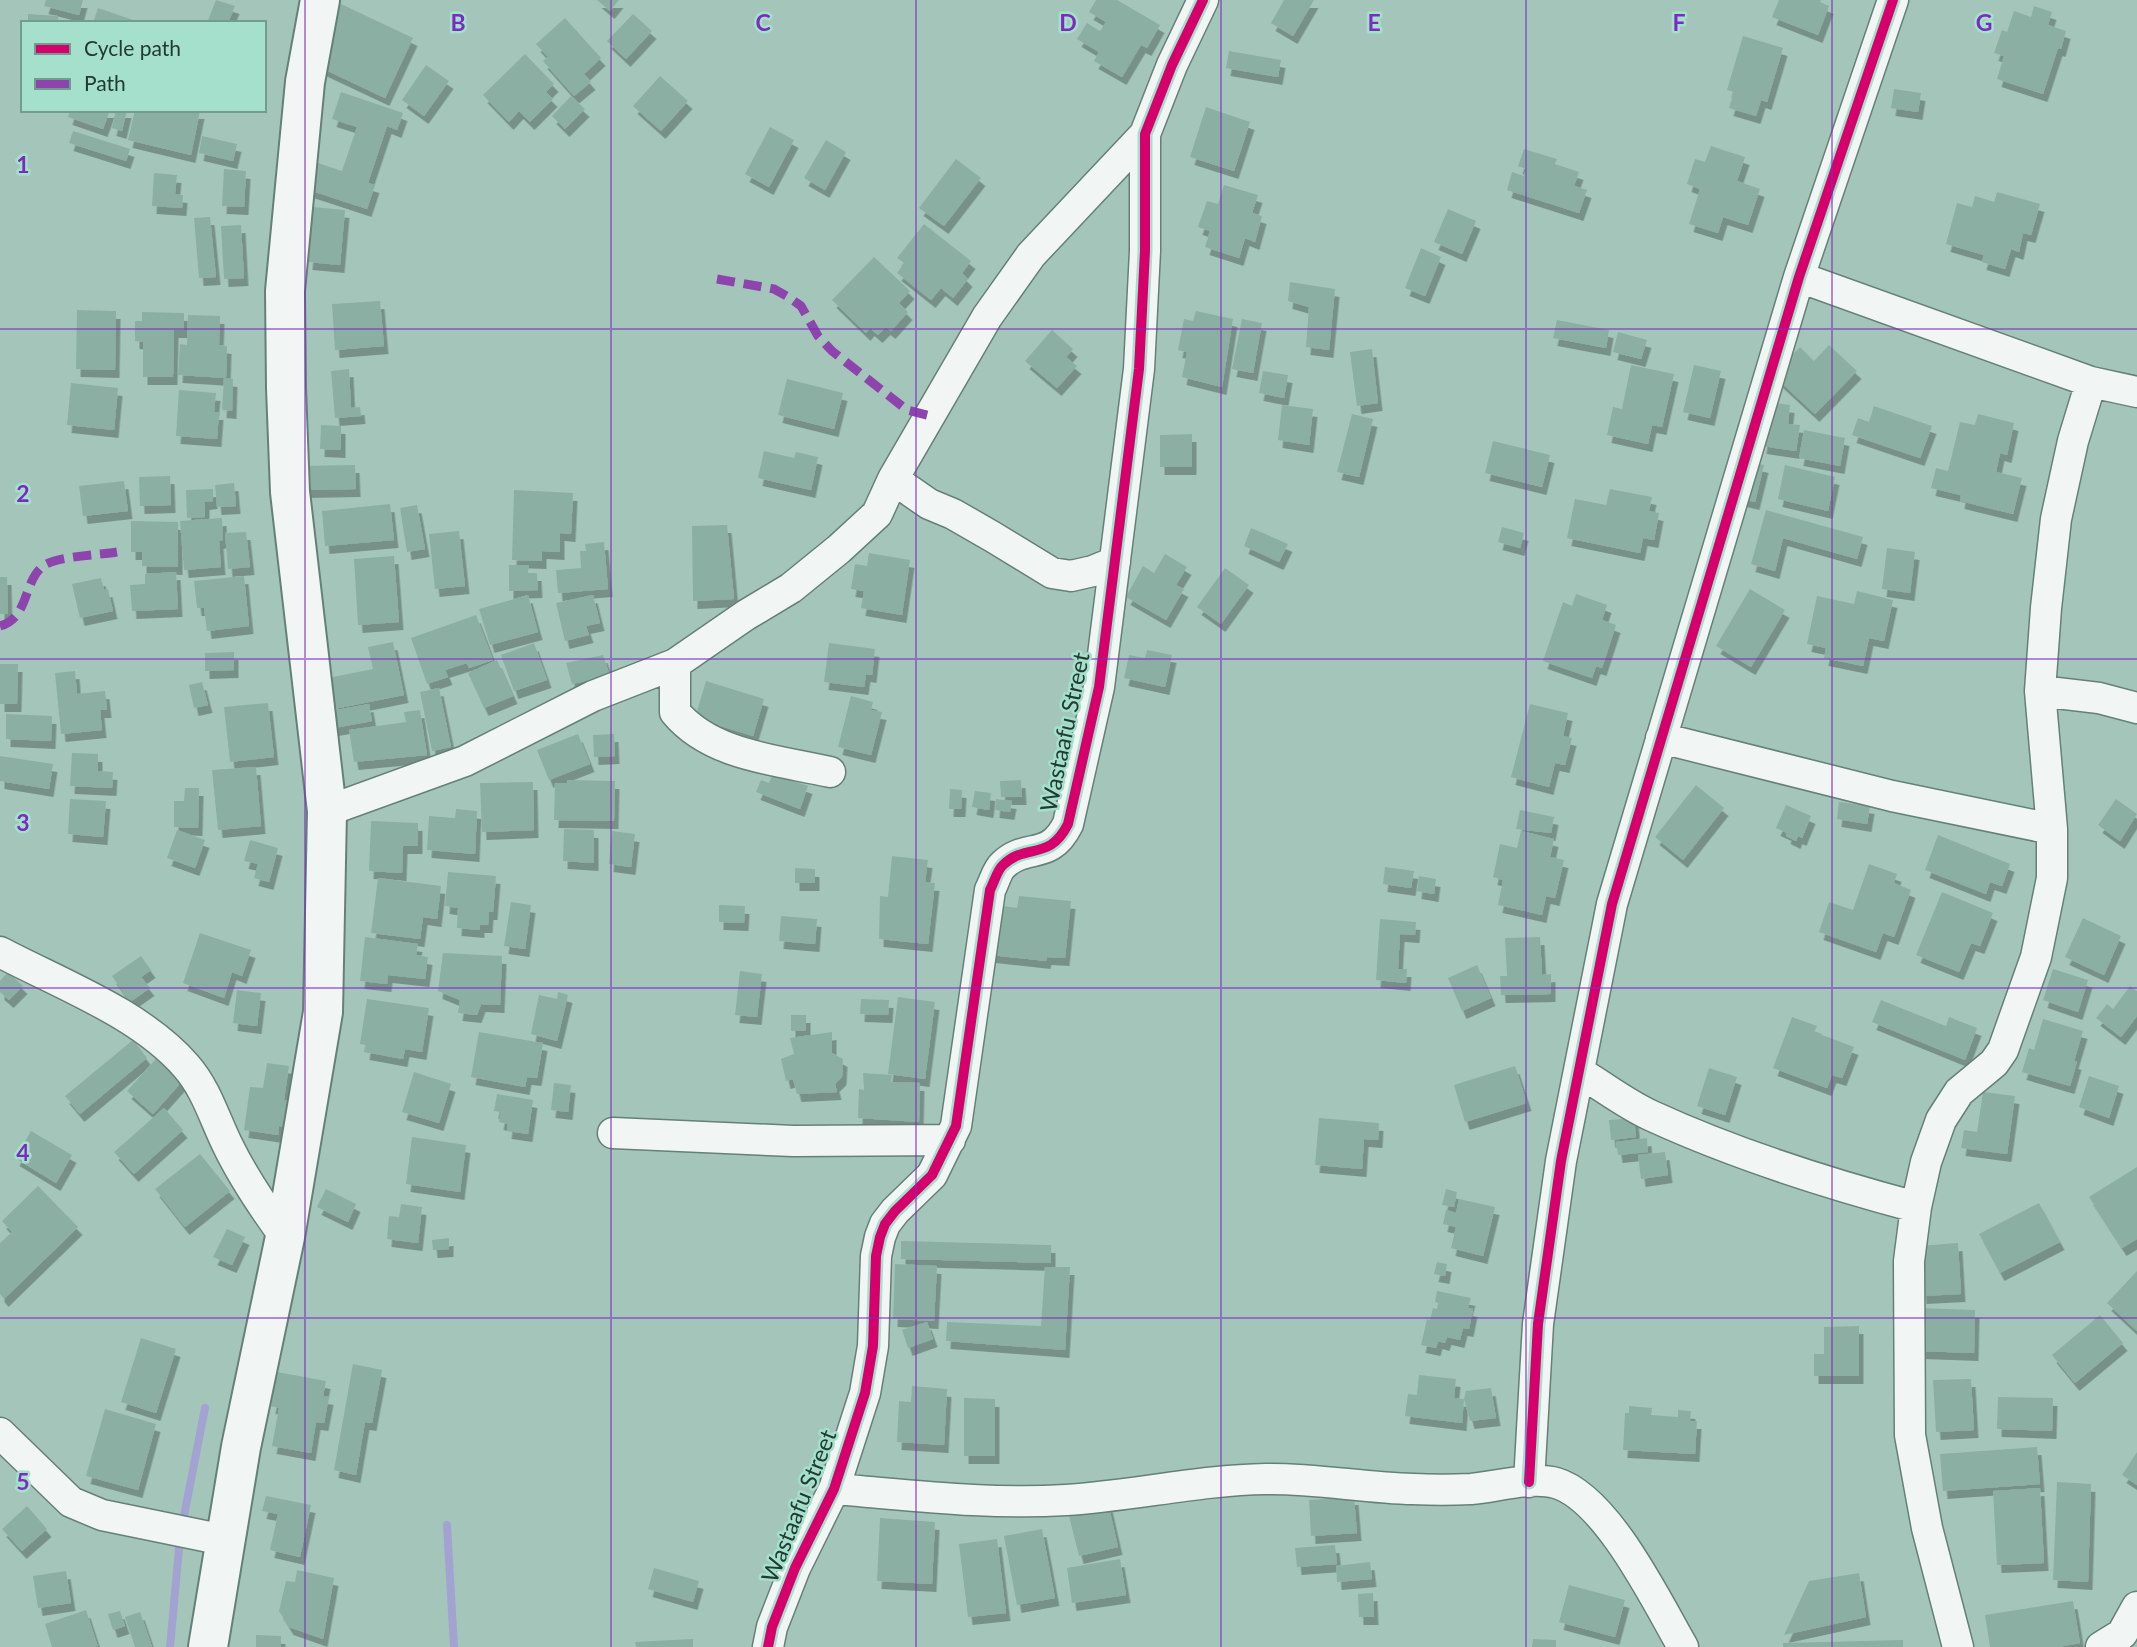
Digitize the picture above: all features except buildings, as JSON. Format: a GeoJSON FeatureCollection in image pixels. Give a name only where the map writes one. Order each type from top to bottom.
{"type":"FeatureCollection","features":[{"type":"Feature","properties":{"kind":"main road"},"geometry":{"type":"LineString","coordinates":[[208,1647],[224,1540],[285,1237],[323,1012],[327,811],[290,492],[285,388],[285,292],[304,82],[320,0]]}},
{"type":"Feature","properties":{"kind":"street","name":"Wastaafu Street"},"geometry":{"type":"LineString","coordinates":[[768,1647],[772,1627],[795,1568],[834,1489],[865,1393],[873,1346],[876,1256],[880,1237],[885,1224],[895,1211],[932,1175],[956,1126],[990,890],[1002,865],[1023,853],[1051,846],[1062,836],[1068,824],[1099,687],[1139,369],[1145,251],[1145,134],[1172,65],[1203,0]]}},
{"type":"Feature","properties":{"kind":"street"},"geometry":{"type":"LineString","coordinates":[[1529,1482],[1538,1324],[1561,1161],[1612,904],[1799,278],[1893,0]]}},
{"type":"Feature","properties":{"kind":"street"},"geometry":{"type":"LineString","coordinates":[[327,811],[465,761],[593,696],[675,664],[791,588],[839,549],[877,514],[894,479],[987,317],[1031,255],[1145,134]]}},
{"type":"Feature","properties":{"kind":"street"},"geometry":{"type":"LineString","coordinates":[[1799,278],[2091,382],[2137,393]]}},
{"type":"Feature","properties":{"kind":"street"},"geometry":{"type":"LineString","coordinates":[[1958,1647],[1927,1528],[1910,1435],[1909,1261],[1916,1207],[1926,1162],[1941,1120],[1959,1092],[1994,1063],[2003,1050],[2036,957],[2052,878],[2052,829],[2040,691],[2046,608],[2056,519],[2073,441],[2091,382]]}},
{"type":"Feature","properties":{"kind":"street"},"geometry":{"type":"LineString","coordinates":[[894,479],[929,504],[963,520],[1052,573],[1072,576],[1115,562]]}},
{"type":"Feature","properties":{"kind":"street"},"geometry":{"type":"LineString","coordinates":[[675,664],[675,712],[694,732],[733,750],[830,772]]}},
{"type":"Feature","properties":{"kind":"street"},"geometry":{"type":"LineString","coordinates":[[2040,691],[2099,698],[2137,708]]}},
{"type":"Feature","properties":{"kind":"street"},"geometry":{"type":"LineString","coordinates":[[1661,738],[1892,796],[2052,829]]}},
{"type":"Feature","properties":{"kind":"street"},"geometry":{"type":"LineString","coordinates":[[0,952],[157,1037],[187,1067],[209,1098],[227,1145],[255,1196],[285,1237]]}},
{"type":"Feature","properties":{"kind":"street"},"geometry":{"type":"LineString","coordinates":[[1579,1072],[1650,1115],[1740,1153],[1842,1188],[1916,1207]]}},
{"type":"Feature","properties":{"kind":"street"},"geometry":{"type":"LineString","coordinates":[[613,1133],[793,1141],[950,1140]]}},
{"type":"Feature","properties":{"kind":"street"},"geometry":{"type":"LineString","coordinates":[[0,1433],[71,1502],[102,1515],[224,1540]]}},
{"type":"Feature","properties":{"kind":"street"},"geometry":{"type":"LineString","coordinates":[[834,1489],[972,1499],[1065,1500],[1150,1489],[1266,1479],[1412,1489],[1472,1489],[1529,1482],[1556,1483],[1581,1498],[1622,1543],[1683,1647]]}},
{"type":"Feature","properties":{"kind":"street"},"geometry":{"type":"LineString","coordinates":[[2120,1639],[2137,1607]]}},
{"type":"Feature","properties":{"kind":"waterway"},"geometry":{"type":"LineString","coordinates":[[182,1526],[205,1408]]}},
{"type":"Feature","properties":{"kind":"waterway"},"geometry":{"type":"LineString","coordinates":[[447,1525],[454,1647]]}},
{"type":"Feature","properties":{"kind":"waterway"},"geometry":{"type":"LineString","coordinates":[[170,1647],[180,1538]]}},
{"type":"Feature","properties":{"kind":"marked path"},"geometry":{"type":"LineString","coordinates":[[717,279],[774,289],[790,298],[801,306],[818,336],[832,351],[907,410],[931,416]]}},
{"type":"Feature","properties":{"kind":"marked path"},"geometry":{"type":"LineString","coordinates":[[0,626],[16,615],[32,581],[43,566],[68,558],[117,552]]}},
{"type":"Feature","properties":{"kind":"cycle path"},"geometry":{"type":"LineString","coordinates":[[768,1647],[772,1627],[795,1568],[834,1489],[865,1393],[873,1346],[876,1256],[880,1237],[885,1224],[895,1211],[932,1175],[956,1126],[990,890],[1003,865],[1021,854],[1045,848],[1053,843],[1068,824],[1099,687],[1139,369],[1145,251],[1145,134],[1172,65],[1203,0]]}},
{"type":"Feature","properties":{"kind":"cycle path"},"geometry":{"type":"LineString","coordinates":[[1529,1482],[1538,1324],[1561,1161],[1612,904],[1799,277],[1893,0]]}}]}
